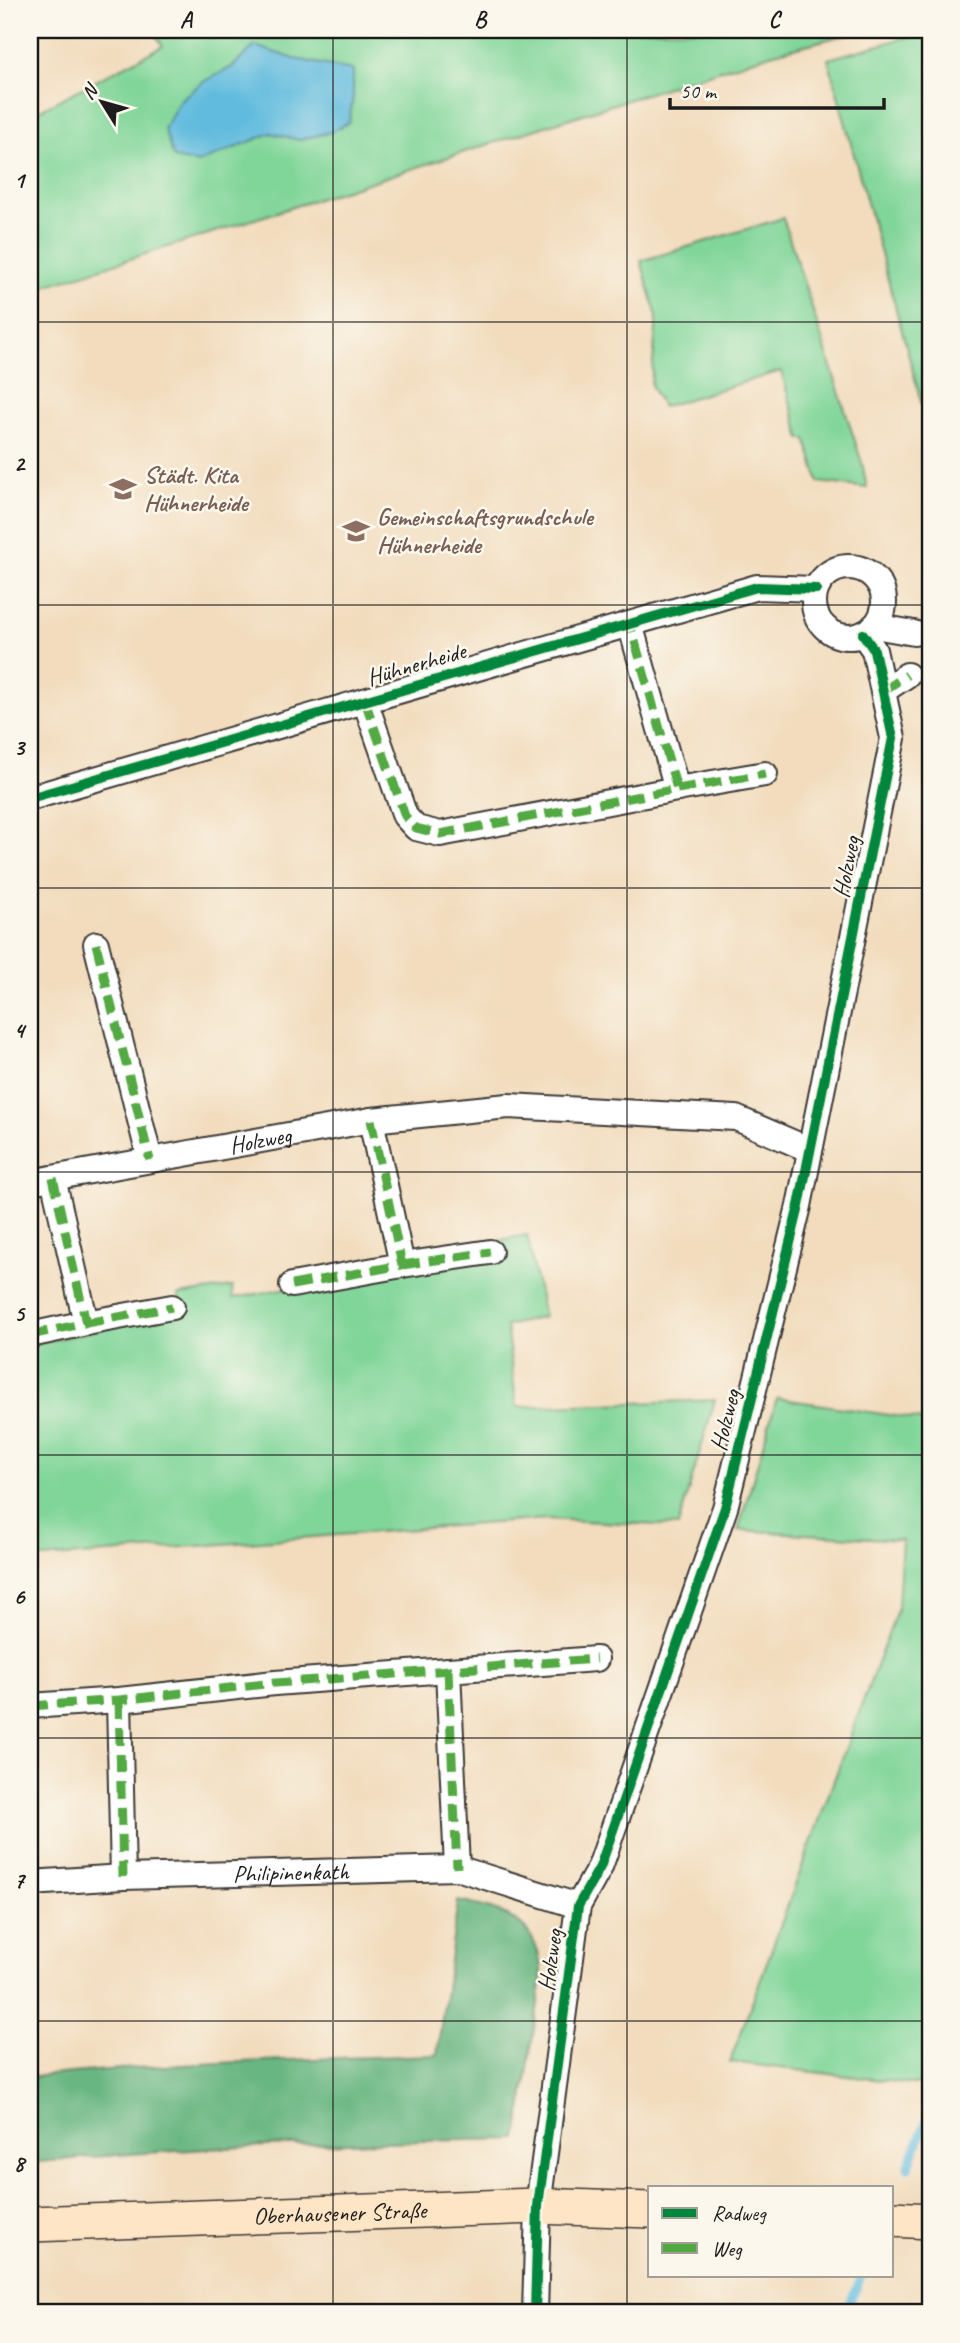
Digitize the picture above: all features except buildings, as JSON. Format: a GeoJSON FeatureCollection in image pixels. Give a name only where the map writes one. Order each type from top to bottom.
{"type":"FeatureCollection","features":[{"type":"Feature","properties":{"kind":"main road","name":"Oberhausener Straße"},"geometry":{"type":"LineString","coordinates":[[30,2224],[538,2206],[648,2210]]}},
{"type":"Feature","properties":{"kind":"main road"},"geometry":{"type":"LineString","coordinates":[[894,2219],[930,2221]]}},
{"type":"Feature","properties":{"kind":"street"},"geometry":{"type":"LineString","coordinates":[[868,630],[881,615],[884,601],[881,587],[873,576],[862,569],[848,566],[835,569],[823,577],[813,602],[816,616],[824,627],[835,634],[849,637],[868,630],[914,633]]}},
{"type":"Feature","properties":{"kind":"street","name":"Hühnerheide"},"geometry":{"type":"LineString","coordinates":[[30,798],[757,587],[816,589]]}},
{"type":"Feature","properties":{"kind":"street"},"geometry":{"type":"LineString","coordinates":[[630,624],[677,789]]}},
{"type":"Feature","properties":{"kind":"street","name":"Holzweg"},"geometry":{"type":"LineString","coordinates":[[535,2313],[538,2206],[578,1906],[600,1867],[725,1508],[799,1206],[893,738],[868,630]]}},
{"type":"Feature","properties":{"kind":"street"},"geometry":{"type":"LineString","coordinates":[[883,691],[907,675]]}},
{"type":"Feature","properties":{"kind":"street","name":"Hühnerheide"},"geometry":{"type":"LineString","coordinates":[[365,701],[405,816],[416,828],[440,834],[765,774]]}},
{"type":"Feature","properties":{"kind":"street"},"geometry":{"type":"LineString","coordinates":[[96,944],[150,1160]]}},
{"type":"Feature","properties":{"kind":"street","name":"Holzweg"},"geometry":{"type":"LineString","coordinates":[[86,1324],[41,1180],[371,1120],[508,1107],[736,1118],[810,1150]]}},
{"type":"Feature","properties":{"kind":"street"},"geometry":{"type":"LineString","coordinates":[[371,1120],[402,1265]]}},
{"type":"Feature","properties":{"kind":"street"},"geometry":{"type":"LineString","coordinates":[[292,1285],[489,1252]]}},
{"type":"Feature","properties":{"kind":"street"},"geometry":{"type":"LineString","coordinates":[[30,1335],[172,1307]]}},
{"type":"Feature","properties":{"kind":"street"},"geometry":{"type":"LineString","coordinates":[[30,1706],[119,1700],[275,1683],[597,1659]]}},
{"type":"Feature","properties":{"kind":"street"},"geometry":{"type":"LineString","coordinates":[[448,1670],[457,1868]]}},
{"type":"Feature","properties":{"kind":"street"},"geometry":{"type":"LineString","coordinates":[[119,1700],[123,1877]]}},
{"type":"Feature","properties":{"kind":"street","name":"Philipinenkath"},"geometry":{"type":"LineString","coordinates":[[30,1884],[123,1877],[457,1868],[578,1906]]}},
{"type":"Feature","properties":{"kind":"green space"},"geometry":{"type":"Polygon","coordinates":[[[152,30],[864,30],[774,53],[30,291],[30,115],[163,46],[152,30]]]}},
{"type":"Feature","properties":{"kind":"green space"},"geometry":{"type":"Polygon","coordinates":[[[930,31],[930,434],[828,59],[930,31]]]}},
{"type":"Feature","properties":{"kind":"green space"},"geometry":{"type":"Polygon","coordinates":[[[783,218],[862,463],[867,488],[819,482],[806,439],[801,439],[781,371],[662,407],[651,385],[657,317],[641,261],[783,218]]]}},
{"type":"Feature","properties":{"kind":"green space"},"geometry":{"type":"Polygon","coordinates":[[[527,1235],[544,1317],[506,1326],[517,1407],[715,1400],[678,1526],[546,1519],[30,1559],[30,1345],[180,1311],[178,1295],[232,1287],[233,1298],[527,1235]]]}},
{"type":"Feature","properties":{"kind":"green space"},"geometry":{"type":"Polygon","coordinates":[[[777,1398],[928,1421],[930,1417],[930,2086],[730,2062],[898,1607],[902,1540],[738,1530],[777,1398]]]}},
{"type":"Feature","properties":{"kind":"green space"},"geometry":{"type":"Polygon","coordinates":[[[458,1901],[507,1916],[530,1934],[536,1947],[541,1984],[517,2139],[334,2143],[30,2163],[30,2077],[182,2065],[437,2055],[458,1901]]]}},
{"type":"Feature","properties":{"kind":"water"},"geometry":{"type":"Polygon","coordinates":[[[255,46],[295,59],[353,70],[349,122],[331,132],[299,140],[271,133],[198,163],[174,158],[164,129],[180,100],[203,82],[232,67],[255,46]]]}},
{"type":"Feature","properties":{"kind":"waterway"},"geometry":{"type":"LineString","coordinates":[[908,2167],[930,2112]]}},
{"type":"Feature","properties":{"kind":"waterway"},"geometry":{"type":"LineString","coordinates":[[845,2313],[861,2277]]}},
{"type":"Feature","properties":{"kind":"marked path"},"geometry":{"type":"LineString","coordinates":[[365,701],[405,816],[416,828],[440,834],[677,789],[630,624]]}},
{"type":"Feature","properties":{"kind":"marked path"},"geometry":{"type":"LineString","coordinates":[[883,691],[907,675]]}},
{"type":"Feature","properties":{"kind":"marked path"},"geometry":{"type":"LineString","coordinates":[[677,789],[765,774]]}},
{"type":"Feature","properties":{"kind":"marked path"},"geometry":{"type":"LineString","coordinates":[[96,944],[150,1160]]}},
{"type":"Feature","properties":{"kind":"marked path"},"geometry":{"type":"LineString","coordinates":[[292,1285],[402,1265],[371,1120]]}},
{"type":"Feature","properties":{"kind":"marked path"},"geometry":{"type":"LineString","coordinates":[[30,1335],[86,1323],[53,1178]]}},
{"type":"Feature","properties":{"kind":"marked path"},"geometry":{"type":"LineString","coordinates":[[402,1265],[490,1252]]}},
{"type":"Feature","properties":{"kind":"marked path"},"geometry":{"type":"LineString","coordinates":[[86,1323],[172,1307]]}},
{"type":"Feature","properties":{"kind":"marked path"},"geometry":{"type":"LineString","coordinates":[[30,1706],[119,1700],[275,1683],[596,1659]]}},
{"type":"Feature","properties":{"kind":"marked path"},"geometry":{"type":"LineString","coordinates":[[448,1670],[457,1868]]}},
{"type":"Feature","properties":{"kind":"marked path"},"geometry":{"type":"LineString","coordinates":[[119,1700],[123,1877]]}},
{"type":"Feature","properties":{"kind":"cycle path"},"geometry":{"type":"LineString","coordinates":[[30,798],[757,587],[816,589]]}},
{"type":"Feature","properties":{"kind":"cycle path"},"geometry":{"type":"LineString","coordinates":[[535,2313],[538,2206],[578,1906],[600,1867],[725,1508],[799,1206],[893,738],[874,650],[863,634]]}},
{"type":"Feature","properties":{"kind":"place","name":"Städt. Kita Hühnerheide"},"geometry":{"type":"Point","coordinates":[123,489]}},
{"type":"Feature","properties":{"kind":"place","name":"Gemeinschaftsgrundschule Hühnerheide"},"geometry":{"type":"Point","coordinates":[356,531]}}]}
